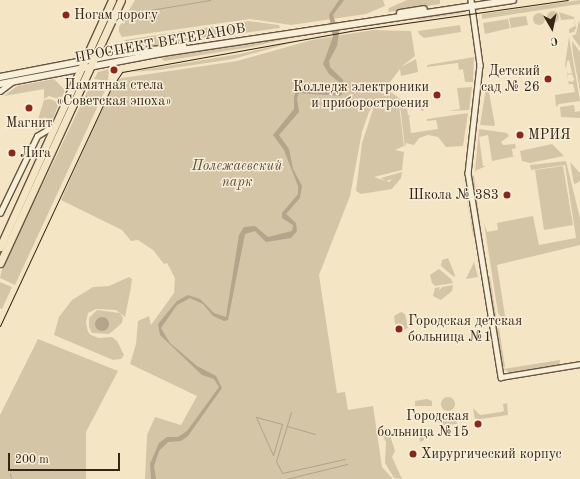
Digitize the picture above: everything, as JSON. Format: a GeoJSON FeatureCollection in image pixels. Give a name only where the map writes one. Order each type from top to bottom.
{"type":"FeatureCollection","features":[{"type":"Feature","properties":{"kind":"main road"},"geometry":{"type":"LineString","coordinates":[[0,247],[112,0]]}},
{"type":"Feature","properties":{"kind":"main road"},"geometry":{"type":"LineString","coordinates":[[0,263],[95,62],[121,0]]}},
{"type":"Feature","properties":{"kind":"main road"},"geometry":{"type":"LineString","coordinates":[[471,3],[485,0]]}},
{"type":"Feature","properties":{"kind":"main road"},"geometry":{"type":"LineString","coordinates":[[471,3],[513,0]]}},
{"type":"Feature","properties":{"kind":"main road","name":"ПРОСПЕКТ ВЕТЕРАНОВ"},"geometry":{"type":"LineString","coordinates":[[2,76],[471,3]]}},
{"type":"Feature","properties":{"kind":"main road","name":"ПРОСПЕКТ ВЕТЕРАНОВ"},"geometry":{"type":"LineString","coordinates":[[0,84],[84,64]]}},
{"type":"Feature","properties":{"kind":"street"},"geometry":{"type":"LineString","coordinates":[[471,3],[480,69],[468,173],[501,377],[580,364]]}},
{"type":"Feature","properties":{"kind":"street"},"geometry":{"type":"LineString","coordinates":[[0,91],[13,81]]}},
{"type":"Feature","properties":{"kind":"street"},"geometry":{"type":"LineString","coordinates":[[0,213],[37,136],[57,124]]}},
{"type":"Feature","properties":{"kind":"green space"},"geometry":{"type":"Polygon","coordinates":[[[135,0],[383,0],[385,6],[366,14],[291,25],[250,19],[122,37],[119,32],[119,27],[135,0]]]}},
{"type":"Feature","properties":{"kind":"green space"},"geometry":{"type":"Polygon","coordinates":[[[407,0],[440,0],[440,4],[388,12],[389,8],[407,0]]]}},
{"type":"Feature","properties":{"kind":"green space"},"geometry":{"type":"Polygon","coordinates":[[[580,0],[580,4],[482,19],[482,14],[580,0]]]}},
{"type":"Feature","properties":{"kind":"green space"},"geometry":{"type":"Polygon","coordinates":[[[462,10],[463,13],[418,20],[422,16],[462,10]]]}},
{"type":"Feature","properties":{"kind":"green space"},"geometry":{"type":"Polygon","coordinates":[[[551,11],[555,11],[559,17],[555,23],[551,23],[547,19],[547,15],[551,11]]]}},
{"type":"Feature","properties":{"kind":"green space"},"geometry":{"type":"Polygon","coordinates":[[[559,12],[574,17],[576,28],[574,32],[569,33],[569,29],[575,26],[574,19],[561,20],[559,12]]]}},
{"type":"Feature","properties":{"kind":"green space"},"geometry":{"type":"Polygon","coordinates":[[[537,13],[541,13],[545,19],[541,25],[537,25],[533,21],[533,17],[537,13]]]}},
{"type":"Feature","properties":{"kind":"green space"},"geometry":{"type":"Polygon","coordinates":[[[526,16],[528,25],[511,28],[509,18],[526,16]]]}},
{"type":"Feature","properties":{"kind":"green space"},"geometry":{"type":"Polygon","coordinates":[[[508,19],[510,28],[485,34],[483,23],[508,19]]]}},
{"type":"Feature","properties":{"kind":"green space"},"geometry":{"type":"Polygon","coordinates":[[[579,20],[580,47],[572,36],[576,34],[579,20]]]}},
{"type":"Feature","properties":{"kind":"green space"},"geometry":{"type":"Polygon","coordinates":[[[248,21],[279,25],[280,28],[129,49],[124,42],[125,40],[248,21]]]}},
{"type":"Feature","properties":{"kind":"green space"},"geometry":{"type":"Polygon","coordinates":[[[460,25],[461,32],[424,38],[418,31],[460,25]]]}},
{"type":"Feature","properties":{"kind":"green space","name":"Полежаевский парк"},"geometry":{"type":"Polygon","coordinates":[[[373,30],[411,31],[415,56],[401,67],[416,59],[418,72],[401,76],[400,69],[381,94],[389,91],[398,97],[404,146],[395,150],[404,152],[402,170],[374,177],[386,181],[381,178],[402,172],[401,178],[392,189],[361,194],[356,191],[362,143],[375,103],[369,112],[362,132],[350,196],[319,275],[337,393],[345,392],[348,410],[373,406],[382,467],[393,479],[145,479],[147,435],[155,417],[181,425],[197,396],[130,364],[136,344],[138,321],[149,316],[151,325],[174,293],[175,278],[167,263],[164,264],[153,250],[138,240],[131,241],[122,230],[61,200],[107,98],[116,81],[122,78],[237,61],[312,40],[373,30]]]}},
{"type":"Feature","properties":{"kind":"green space"},"geometry":{"type":"Polygon","coordinates":[[[304,35],[251,47],[164,61],[162,59],[163,57],[304,35]]]}},
{"type":"Feature","properties":{"kind":"green space"},"geometry":{"type":"Polygon","coordinates":[[[569,37],[580,101],[559,104],[556,107],[555,95],[575,92],[573,84],[569,84],[568,81],[573,82],[574,79],[572,74],[568,75],[568,79],[567,71],[568,74],[572,73],[569,60],[567,61],[566,69],[565,65],[569,37]]]}},
{"type":"Feature","properties":{"kind":"green space"},"geometry":{"type":"Polygon","coordinates":[[[301,40],[233,59],[160,70],[130,72],[240,54],[301,40]]]}},
{"type":"Feature","properties":{"kind":"green space"},"geometry":{"type":"Polygon","coordinates":[[[572,41],[580,52],[580,91],[573,54],[572,41]]]}},
{"type":"Feature","properties":{"kind":"green space"},"geometry":{"type":"Polygon","coordinates":[[[474,57],[473,82],[465,82],[463,69],[459,70],[458,63],[427,67],[427,65],[474,57]]]}},
{"type":"Feature","properties":{"kind":"green space"},"geometry":{"type":"Polygon","coordinates":[[[109,69],[108,81],[94,79],[98,72],[109,69]]]}},
{"type":"Feature","properties":{"kind":"green space"},"geometry":{"type":"Polygon","coordinates":[[[54,79],[65,90],[61,100],[49,96],[44,99],[44,89],[4,96],[17,86],[54,79]]]}},
{"type":"Feature","properties":{"kind":"green space"},"geometry":{"type":"Polygon","coordinates":[[[487,82],[495,125],[494,126],[480,125],[487,82]]]}},
{"type":"Feature","properties":{"kind":"green space"},"geometry":{"type":"Polygon","coordinates":[[[91,84],[108,84],[15,285],[0,278],[2,269],[91,84]]]}},
{"type":"Feature","properties":{"kind":"green space"},"geometry":{"type":"Polygon","coordinates":[[[472,87],[469,110],[448,111],[460,109],[457,88],[472,87]]]}},
{"type":"Feature","properties":{"kind":"green space"},"geometry":{"type":"Polygon","coordinates":[[[399,97],[404,106],[420,104],[424,110],[422,111],[418,105],[407,107],[408,115],[411,116],[409,117],[411,133],[438,129],[436,120],[427,121],[427,119],[468,113],[463,146],[446,147],[438,137],[428,135],[419,138],[414,145],[406,143],[405,148],[399,97]]]}},
{"type":"Feature","properties":{"kind":"green space"},"geometry":{"type":"Polygon","coordinates":[[[50,99],[59,103],[52,121],[38,130],[35,129],[44,100],[50,99]]]}},
{"type":"Feature","properties":{"kind":"green space"},"geometry":{"type":"Polygon","coordinates":[[[574,105],[575,112],[580,111],[580,118],[561,117],[560,107],[574,105]]]}},
{"type":"Feature","properties":{"kind":"green space"},"geometry":{"type":"Polygon","coordinates":[[[479,129],[507,133],[509,136],[501,142],[503,145],[515,144],[516,148],[512,149],[513,156],[516,156],[492,161],[488,135],[479,137],[483,166],[486,166],[475,171],[479,129]]]}},
{"type":"Feature","properties":{"kind":"green space"},"geometry":{"type":"Polygon","coordinates":[[[552,144],[564,156],[530,163],[522,161],[520,151],[552,144]]]}},
{"type":"Feature","properties":{"kind":"green space"},"geometry":{"type":"Polygon","coordinates":[[[566,161],[580,218],[580,245],[497,265],[506,322],[504,322],[498,313],[484,223],[487,232],[498,230],[497,223],[533,216],[539,245],[576,238],[565,165],[531,170],[530,165],[566,161]]]}},
{"type":"Feature","properties":{"kind":"green space"},"geometry":{"type":"Polygon","coordinates":[[[570,162],[580,173],[580,181],[574,184],[570,162]]]}},
{"type":"Feature","properties":{"kind":"green space"},"geometry":{"type":"Polygon","coordinates":[[[563,166],[573,225],[544,230],[535,170],[563,166]]]}},
{"type":"Feature","properties":{"kind":"green space"},"geometry":{"type":"Polygon","coordinates":[[[470,174],[474,176],[483,244],[480,233],[470,174]]]}},
{"type":"Feature","properties":{"kind":"green space"},"geometry":{"type":"Polygon","coordinates":[[[465,188],[474,234],[473,236],[465,188]]]}},
{"type":"Feature","properties":{"kind":"green space"},"geometry":{"type":"Polygon","coordinates":[[[448,258],[455,275],[454,277],[441,266],[442,260],[448,258]]]}},
{"type":"Feature","properties":{"kind":"green space"},"geometry":{"type":"Polygon","coordinates":[[[474,262],[478,277],[466,279],[474,262]]]}},
{"type":"Feature","properties":{"kind":"green space"},"geometry":{"type":"Polygon","coordinates":[[[439,269],[451,279],[453,283],[435,286],[432,283],[430,275],[439,269]]]}},
{"type":"Feature","properties":{"kind":"green space"},"geometry":{"type":"Polygon","coordinates":[[[490,276],[497,322],[494,322],[487,277],[490,276]]]}},
{"type":"Feature","properties":{"kind":"green space"},"geometry":{"type":"Polygon","coordinates":[[[129,277],[132,279],[125,317],[116,310],[96,309],[88,313],[86,322],[88,332],[91,335],[99,338],[112,337],[117,341],[124,355],[121,359],[113,360],[54,335],[59,317],[72,300],[93,287],[109,286],[129,277]]]}},
{"type":"Feature","properties":{"kind":"green space"},"geometry":{"type":"Polygon","coordinates":[[[0,282],[12,287],[2,309],[0,308],[0,282]]]}},
{"type":"Feature","properties":{"kind":"green space"},"geometry":{"type":"Polygon","coordinates":[[[453,285],[452,291],[441,300],[433,296],[435,288],[440,287],[439,291],[442,287],[453,285]]]}},
{"type":"Feature","properties":{"kind":"green space"},"geometry":{"type":"Polygon","coordinates":[[[97,310],[120,313],[123,318],[122,323],[109,334],[92,333],[89,327],[89,318],[97,310]]]}},
{"type":"Feature","properties":{"kind":"green space"},"geometry":{"type":"Polygon","coordinates":[[[401,312],[405,314],[408,328],[399,332],[396,330],[394,316],[401,312]]]}},
{"type":"Feature","properties":{"kind":"green space"},"geometry":{"type":"Polygon","coordinates":[[[499,328],[505,367],[502,367],[495,329],[499,328]]]}},
{"type":"Feature","properties":{"kind":"green space"},"geometry":{"type":"Polygon","coordinates":[[[38,339],[118,371],[86,432],[86,479],[0,479],[0,415],[38,339]]]}},
{"type":"Feature","properties":{"kind":"green space"},"geometry":{"type":"Polygon","coordinates":[[[560,360],[559,365],[510,373],[503,369],[560,360]]]}},
{"type":"Feature","properties":{"kind":"green space"},"geometry":{"type":"Polygon","coordinates":[[[445,397],[451,397],[455,401],[455,407],[451,411],[445,411],[441,407],[441,401],[445,397]]]}},
{"type":"Feature","properties":{"kind":"green space"},"geometry":{"type":"Polygon","coordinates":[[[427,399],[432,401],[432,406],[415,406],[415,401],[427,399]]]}},
{"type":"Feature","properties":{"kind":"green space"},"geometry":{"type":"Polygon","coordinates":[[[507,403],[508,415],[475,420],[473,408],[480,415],[501,412],[504,411],[503,404],[507,403]]]}},
{"type":"Feature","properties":{"kind":"green space"},"geometry":{"type":"Polygon","coordinates":[[[452,416],[456,418],[457,424],[443,425],[435,420],[452,416]]]}},
{"type":"Feature","properties":{"kind":"green space"},"geometry":{"type":"Polygon","coordinates":[[[422,427],[424,440],[420,442],[419,435],[413,436],[412,428],[422,427]]]}},
{"type":"Feature","properties":{"kind":"green space"},"geometry":{"type":"Polygon","coordinates":[[[388,429],[395,451],[392,457],[402,479],[394,478],[385,463],[386,442],[381,433],[382,430],[388,429]]]}},
{"type":"Feature","properties":{"kind":"shaded area"},"geometry":{"type":"Polygon","coordinates":[[[339,0],[344,0],[333,15],[339,33],[337,46],[329,61],[330,67],[343,80],[345,91],[340,96],[299,93],[297,98],[299,112],[279,135],[289,149],[293,169],[302,186],[300,198],[286,214],[296,223],[297,231],[291,238],[266,242],[255,231],[245,234],[228,320],[224,321],[213,316],[203,304],[190,298],[177,305],[161,328],[170,343],[197,366],[216,376],[222,388],[188,436],[181,441],[168,442],[159,451],[154,466],[156,479],[151,479],[150,464],[159,443],[167,437],[178,437],[187,431],[219,387],[214,379],[202,375],[160,335],[158,324],[177,301],[188,295],[200,299],[214,313],[226,317],[239,235],[244,227],[255,226],[268,237],[292,231],[293,225],[282,218],[282,213],[298,194],[298,186],[284,150],[273,135],[294,109],[294,96],[297,90],[304,87],[340,89],[339,82],[329,74],[323,64],[333,37],[329,15],[339,0]]]}},
{"type":"Feature","properties":{"kind":"shaded area"},"geometry":{"type":"Polygon","coordinates":[[[99,317],[105,317],[109,321],[109,327],[105,331],[99,331],[95,327],[95,321],[99,317]]]}},
{"type":"Feature","properties":{"kind":"waterway"},"geometry":{"type":"LineString","coordinates":[[150,10],[210,0]]}},
{"type":"Feature","properties":{"kind":"waterway"},"geometry":{"type":"LineString","coordinates":[[291,412],[276,461],[282,473],[344,459]]}},
{"type":"Feature","properties":{"kind":"waterway"},"geometry":{"type":"LineString","coordinates":[[256,417],[282,424],[273,455],[256,417]]}},
{"type":"Feature","properties":{"kind":"waterway"},"geometry":{"type":"LineString","coordinates":[[287,426],[315,434]]}},
{"type":"Feature","properties":{"kind":"waterway"},"geometry":{"type":"LineString","coordinates":[[286,479],[347,464]]}},
{"type":"Feature","properties":{"kind":"waterway"},"geometry":{"type":"LineString","coordinates":[[10,473],[11,479]]}},
{"type":"Feature","properties":{"kind":"tram line"},"geometry":{"type":"LineString","coordinates":[[0,326],[110,90],[122,72],[350,31],[568,0]]}},
{"type":"Feature","properties":{"kind":"place","name":"Ногам дорогу"},"geometry":{"type":"Point","coordinates":[66,15]}},
{"type":"Feature","properties":{"kind":"place","name":"Памятная стела «Советская эпоха»"},"geometry":{"type":"Point","coordinates":[114,70]}},
{"type":"Feature","properties":{"kind":"place","name":"Детский сад № 26"},"geometry":{"type":"Point","coordinates":[548,79]}},
{"type":"Feature","properties":{"kind":"place","name":"Колледж электроники и приборостроения"},"geometry":{"type":"Point","coordinates":[437,95]}},
{"type":"Feature","properties":{"kind":"place","name":"Магнит"},"geometry":{"type":"Point","coordinates":[29,108]}},
{"type":"Feature","properties":{"kind":"place","name":"МРИЯ"},"geometry":{"type":"Point","coordinates":[520,135]}},
{"type":"Feature","properties":{"kind":"place","name":"Лига"},"geometry":{"type":"Point","coordinates":[12,153]}},
{"type":"Feature","properties":{"kind":"place","name":"Школа № 383"},"geometry":{"type":"Point","coordinates":[507,195]}},
{"type":"Feature","properties":{"kind":"place","name":"Городская детская больница №1"},"geometry":{"type":"Point","coordinates":[399,329]}},
{"type":"Feature","properties":{"kind":"place","name":"Городская больница №15"},"geometry":{"type":"Point","coordinates":[478,424]}},
{"type":"Feature","properties":{"kind":"place","name":"Хирургический корпус"},"geometry":{"type":"Point","coordinates":[413,454]}}]}
